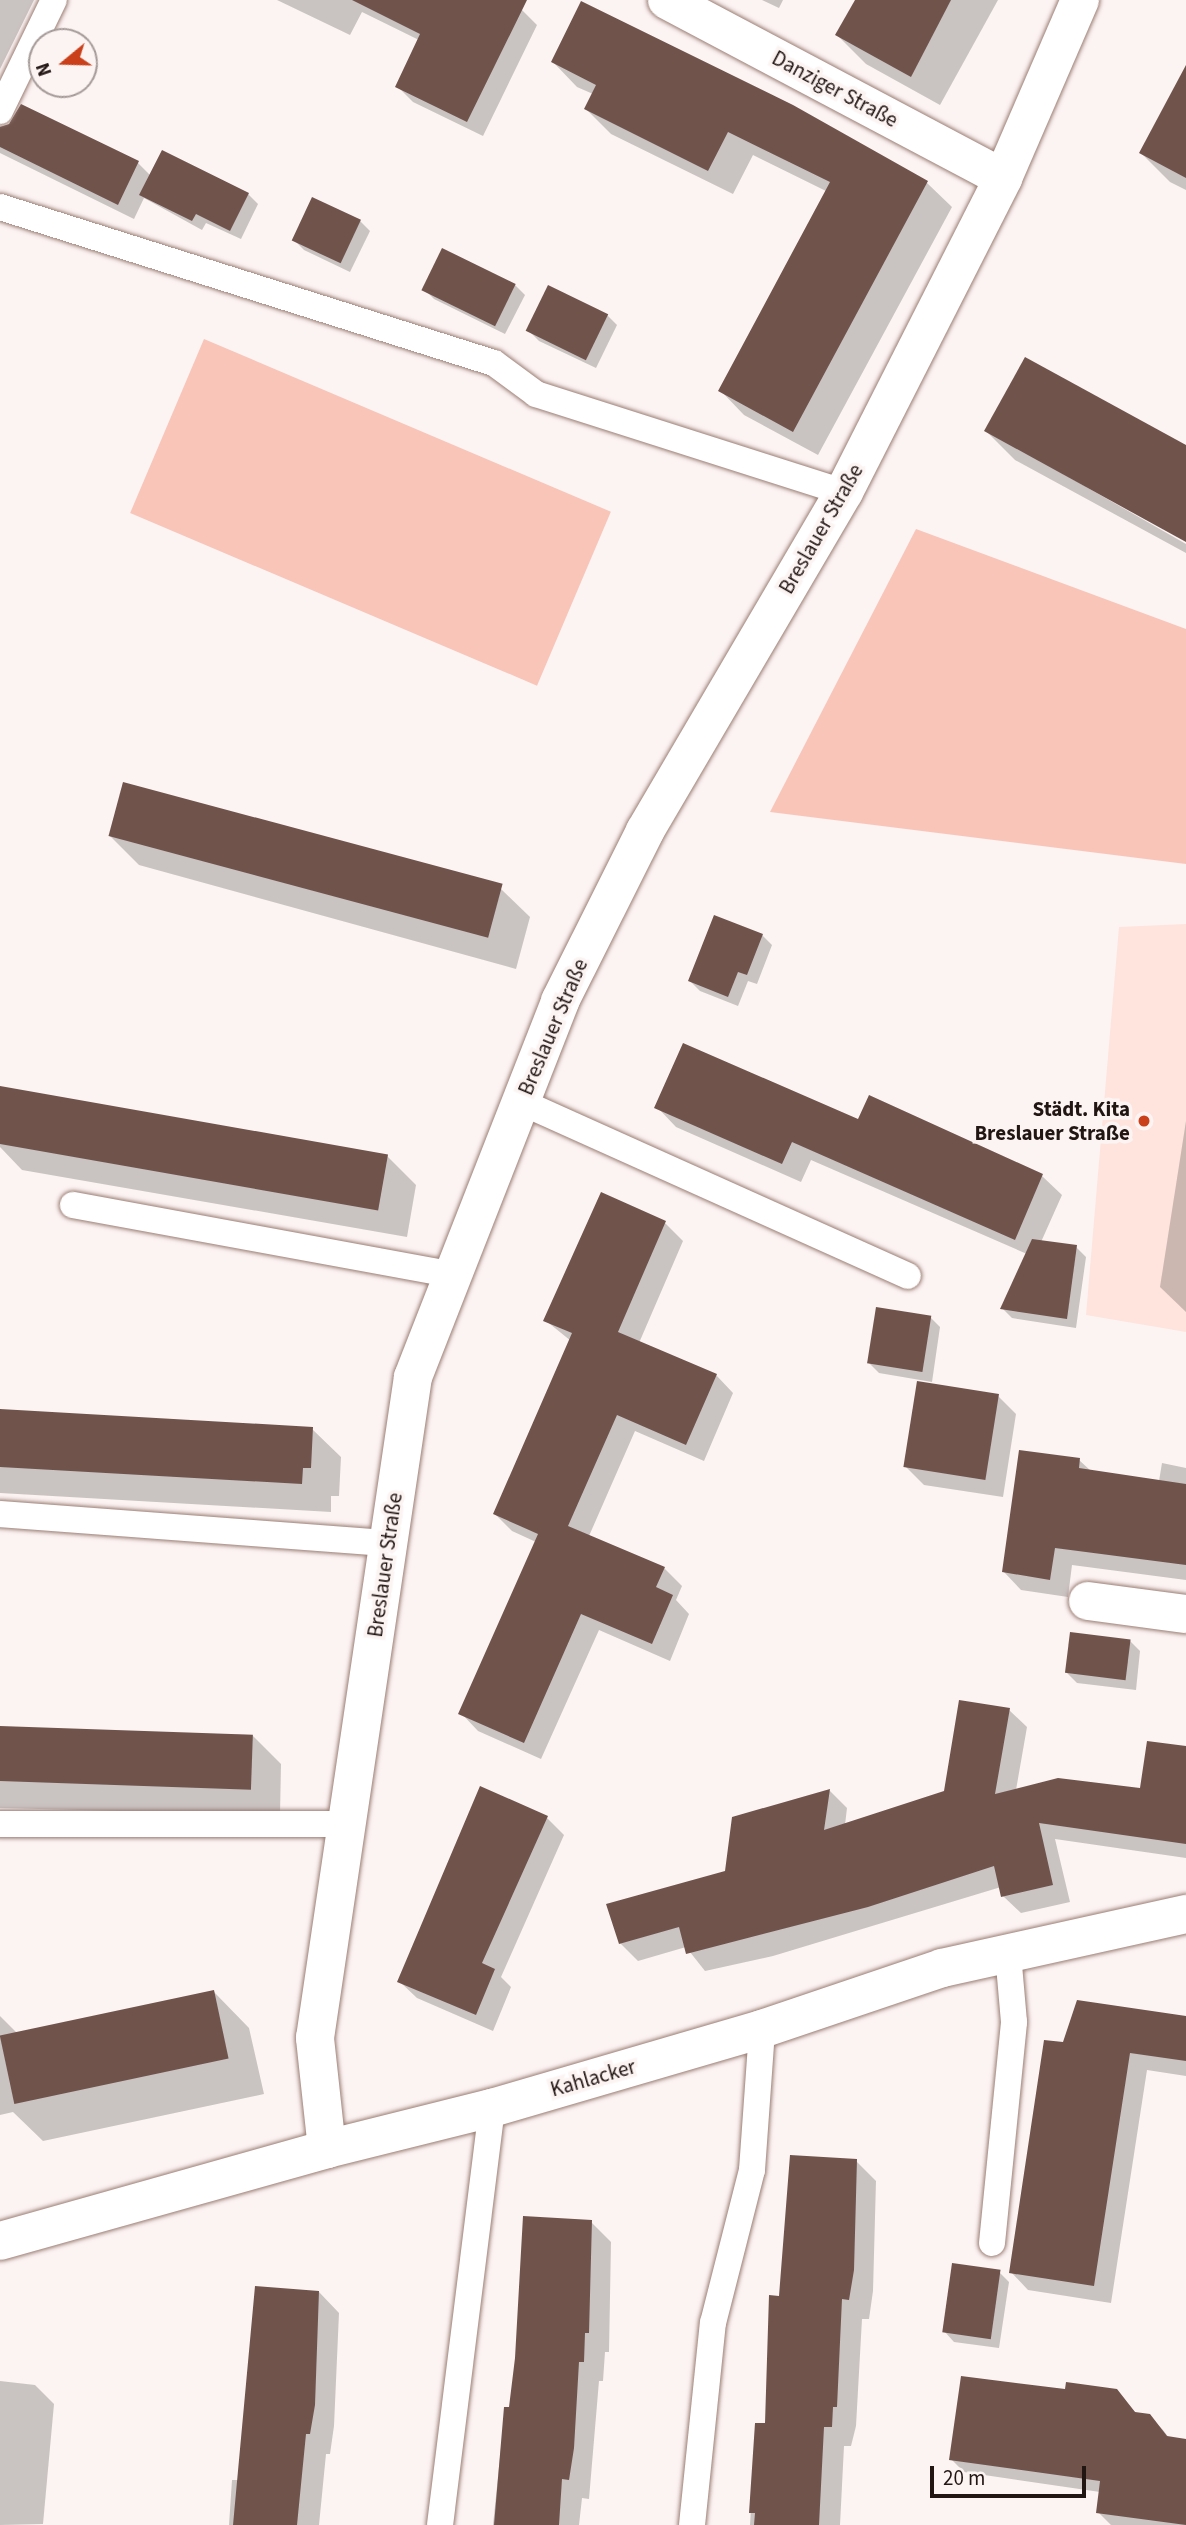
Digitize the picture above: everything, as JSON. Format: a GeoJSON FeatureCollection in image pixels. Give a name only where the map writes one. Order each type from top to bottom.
{"type":"FeatureCollection","features":[{"type":"Feature","properties":{"kind":"street","name":"Danziger Straße"},"geometry":{"type":"LineString","coordinates":[[667,0],[1003,178]]}},
{"type":"Feature","properties":{"kind":"street","name":"Breslauer Straße"},"geometry":{"type":"LineString","coordinates":[[327,2149],[315,2038],[413,1377],[560,1001],[645,831],[844,492],[1003,178],[1080,0]]}},
{"type":"Feature","properties":{"kind":"street"},"geometry":{"type":"LineString","coordinates":[[1088,1601],[1186,1614]]}},
{"type":"Feature","properties":{"kind":"street","name":"Kahlacker"},"geometry":{"type":"LineString","coordinates":[[0,2241],[327,2149],[492,2108],[762,2029],[943,1968],[1186,1914]]}},
{"type":"Feature","properties":{"kind":"lane"},"geometry":{"type":"LineString","coordinates":[[0,111],[54,0]]}},
{"type":"Feature","properties":{"kind":"lane"},"geometry":{"type":"LineString","coordinates":[[0,207],[494,363],[536,394],[844,492]]}},
{"type":"Feature","properties":{"kind":"lane"},"geometry":{"type":"LineString","coordinates":[[521,1101],[908,1276]]}},
{"type":"Feature","properties":{"kind":"lane"},"geometry":{"type":"LineString","coordinates":[[73,1205],[453,1275]]}},
{"type":"Feature","properties":{"kind":"lane"},"geometry":{"type":"LineString","coordinates":[[0,1514],[388,1543]]}},
{"type":"Feature","properties":{"kind":"lane"},"geometry":{"type":"LineString","coordinates":[[0,1825],[347,1824]]}},
{"type":"Feature","properties":{"kind":"lane"},"geometry":{"type":"LineString","coordinates":[[992,2243],[1014,2022],[1008,1954]]}},
{"type":"Feature","properties":{"kind":"lane"},"geometry":{"type":"LineString","coordinates":[[692,2525],[713,2323],[752,2170],[762,2029]]}},
{"type":"Feature","properties":{"kind":"lane"},"geometry":{"type":"LineString","coordinates":[[440,2525],[492,2108]]}},
{"type":"Feature","properties":{"kind":"shaded area"},"geometry":{"type":"Polygon","coordinates":[[[204,339],[611,512],[537,686],[130,513],[204,339]]]}},
{"type":"Feature","properties":{"kind":"shaded area"},"geometry":{"type":"Polygon","coordinates":[[[916,529],[1186,629],[1186,864],[770,812],[916,529]]]}},
{"type":"Feature","properties":{"kind":"shaded area","name":"Städt. Kita Breslauer Straße"},"geometry":{"type":"Polygon","coordinates":[[[1186,924],[1186,1332],[1086,1315],[1119,927],[1186,924]]]}},
{"type":"Feature","properties":{"kind":"building"},"geometry":{"type":"Polygon","coordinates":[[[352,0],[527,0],[467,122],[395,87],[420,34],[352,0]]]}},
{"type":"Feature","properties":{"kind":"building"},"geometry":{"type":"Polygon","coordinates":[[[855,0],[951,0],[911,77],[835,35],[855,0]]]}},
{"type":"Feature","properties":{"kind":"building"},"geometry":{"type":"Polygon","coordinates":[[[581,1],[793,105],[928,181],[793,432],[718,391],[830,182],[728,132],[708,171],[584,109],[596,85],[551,62],[581,1]]]}},
{"type":"Feature","properties":{"kind":"building"},"geometry":{"type":"Polygon","coordinates":[[[1186,65],[1186,178],[1139,153],[1186,65]]]}},
{"type":"Feature","properties":{"kind":"building"},"geometry":{"type":"Polygon","coordinates":[[[21,104],[139,161],[118,205],[0,147],[0,127],[9,124],[21,104]]]}},
{"type":"Feature","properties":{"kind":"building"},"geometry":{"type":"Polygon","coordinates":[[[162,150],[249,193],[230,231],[196,214],[192,221],[139,195],[162,150]]]}},
{"type":"Feature","properties":{"kind":"building"},"geometry":{"type":"Polygon","coordinates":[[[312,197],[361,220],[341,263],[292,241],[312,197]]]}},
{"type":"Feature","properties":{"kind":"building"},"geometry":{"type":"Polygon","coordinates":[[[442,248],[516,284],[495,326],[421,290],[442,248]]]}},
{"type":"Feature","properties":{"kind":"building"},"geometry":{"type":"Polygon","coordinates":[[[548,285],[608,314],[586,360],[526,331],[548,285]]]}},
{"type":"Feature","properties":{"kind":"building"},"geometry":{"type":"Polygon","coordinates":[[[1025,357],[1186,445],[1186,542],[984,431],[1025,357]]]}},
{"type":"Feature","properties":{"kind":"building"},"geometry":{"type":"Polygon","coordinates":[[[123,782],[503,884],[488,938],[109,836],[123,782]]]}},
{"type":"Feature","properties":{"kind":"building"},"geometry":{"type":"Polygon","coordinates":[[[714,915],[763,934],[747,975],[738,972],[728,997],[688,981],[714,915]]]}},
{"type":"Feature","properties":{"kind":"building"},"geometry":{"type":"Polygon","coordinates":[[[683,1043],[858,1119],[869,1095],[1043,1174],[1015,1240],[792,1142],[782,1164],[654,1108],[683,1043]]]}},
{"type":"Feature","properties":{"kind":"building"},"geometry":{"type":"Polygon","coordinates":[[[0,1086],[388,1154],[378,1211],[0,1144],[0,1086]]]}},
{"type":"Feature","properties":{"kind":"building"},"geometry":{"type":"Polygon","coordinates":[[[601,1192],[666,1221],[618,1332],[717,1374],[686,1445],[617,1415],[568,1526],[665,1567],[656,1587],[673,1595],[652,1644],[581,1614],[524,1743],[458,1714],[538,1534],[493,1514],[572,1333],[543,1321],[601,1192]]]}},
{"type":"Feature","properties":{"kind":"building"},"geometry":{"type":"Polygon","coordinates":[[[1032,1239],[1077,1245],[1067,1319],[1000,1309],[1032,1239]]]}},
{"type":"Feature","properties":{"kind":"building"},"geometry":{"type":"Polygon","coordinates":[[[876,1307],[931,1316],[922,1372],[867,1363],[876,1307]]]}},
{"type":"Feature","properties":{"kind":"building"},"geometry":{"type":"Polygon","coordinates":[[[917,1381],[999,1394],[985,1480],[903,1467],[917,1381]]]}},
{"type":"Feature","properties":{"kind":"building"},"geometry":{"type":"Polygon","coordinates":[[[0,1409],[313,1427],[311,1468],[303,1468],[302,1484],[0,1467],[0,1409]]]}},
{"type":"Feature","properties":{"kind":"building"},"geometry":{"type":"Polygon","coordinates":[[[1019,1450],[1080,1458],[1079,1468],[1186,1484],[1186,1565],[1055,1548],[1050,1580],[1002,1572],[1019,1450]]]}},
{"type":"Feature","properties":{"kind":"building"},"geometry":{"type":"Polygon","coordinates":[[[1070,1632],[1131,1639],[1126,1680],[1065,1673],[1070,1632]]]}},
{"type":"Feature","properties":{"kind":"building"},"geometry":{"type":"Polygon","coordinates":[[[959,1700],[1010,1708],[995,1794],[1058,1778],[1140,1788],[1147,1741],[1186,1746],[1186,1844],[1039,1823],[1053,1885],[1001,1897],[994,1866],[868,1907],[686,1954],[679,1927],[619,1944],[606,1904],[725,1871],[732,1817],[830,1789],[824,1830],[944,1791],[959,1700]]]}},
{"type":"Feature","properties":{"kind":"building"},"geometry":{"type":"Polygon","coordinates":[[[0,1726],[253,1735],[251,1790],[0,1781],[0,1726]]]}},
{"type":"Feature","properties":{"kind":"building"},"geometry":{"type":"Polygon","coordinates":[[[480,1786],[548,1816],[482,1963],[495,1969],[476,2015],[397,1982],[480,1786]]]}},
{"type":"Feature","properties":{"kind":"building"},"geometry":{"type":"Polygon","coordinates":[[[214,1990],[229,2058],[14,2104],[0,2035],[214,1990]]]}},
{"type":"Feature","properties":{"kind":"building"},"geometry":{"type":"Polygon","coordinates":[[[1077,2000],[1186,2016],[1186,2061],[1130,2053],[1094,2286],[1009,2273],[1044,2040],[1063,2042],[1077,2000]]]}},
{"type":"Feature","properties":{"kind":"building"},"geometry":{"type":"Polygon","coordinates":[[[790,2155],[857,2159],[854,2270],[849,2300],[842,2299],[837,2407],[833,2407],[832,2427],[824,2427],[819,2525],[754,2525],[755,2513],[749,2513],[755,2423],[765,2423],[769,2295],[779,2296],[790,2155]]]}},
{"type":"Feature","properties":{"kind":"building"},"geometry":{"type":"Polygon","coordinates":[[[523,2216],[592,2220],[589,2333],[585,2333],[584,2362],[579,2362],[574,2448],[569,2480],[562,2479],[559,2525],[494,2525],[504,2407],[509,2407],[515,2358],[523,2216]]]}},
{"type":"Feature","properties":{"kind":"building"},"geometry":{"type":"Polygon","coordinates":[[[952,2263],[1001,2270],[991,2339],[942,2332],[952,2263]]]}},
{"type":"Feature","properties":{"kind":"building"},"geometry":{"type":"Polygon","coordinates":[[[255,2286],[319,2291],[315,2405],[310,2434],[306,2434],[297,2525],[233,2525],[255,2286]]]}},
{"type":"Feature","properties":{"kind":"building"},"geometry":{"type":"Polygon","coordinates":[[[961,2376],[1065,2389],[1066,2382],[1117,2389],[1135,2412],[1150,2414],[1167,2436],[1186,2439],[1186,2525],[1096,2513],[1100,2481],[949,2460],[961,2376]]]}},
{"type":"Feature","properties":{"kind":"place","name":"Städt. Kita Breslauer Straße"},"geometry":{"type":"Point","coordinates":[1144,1121]}}]}
